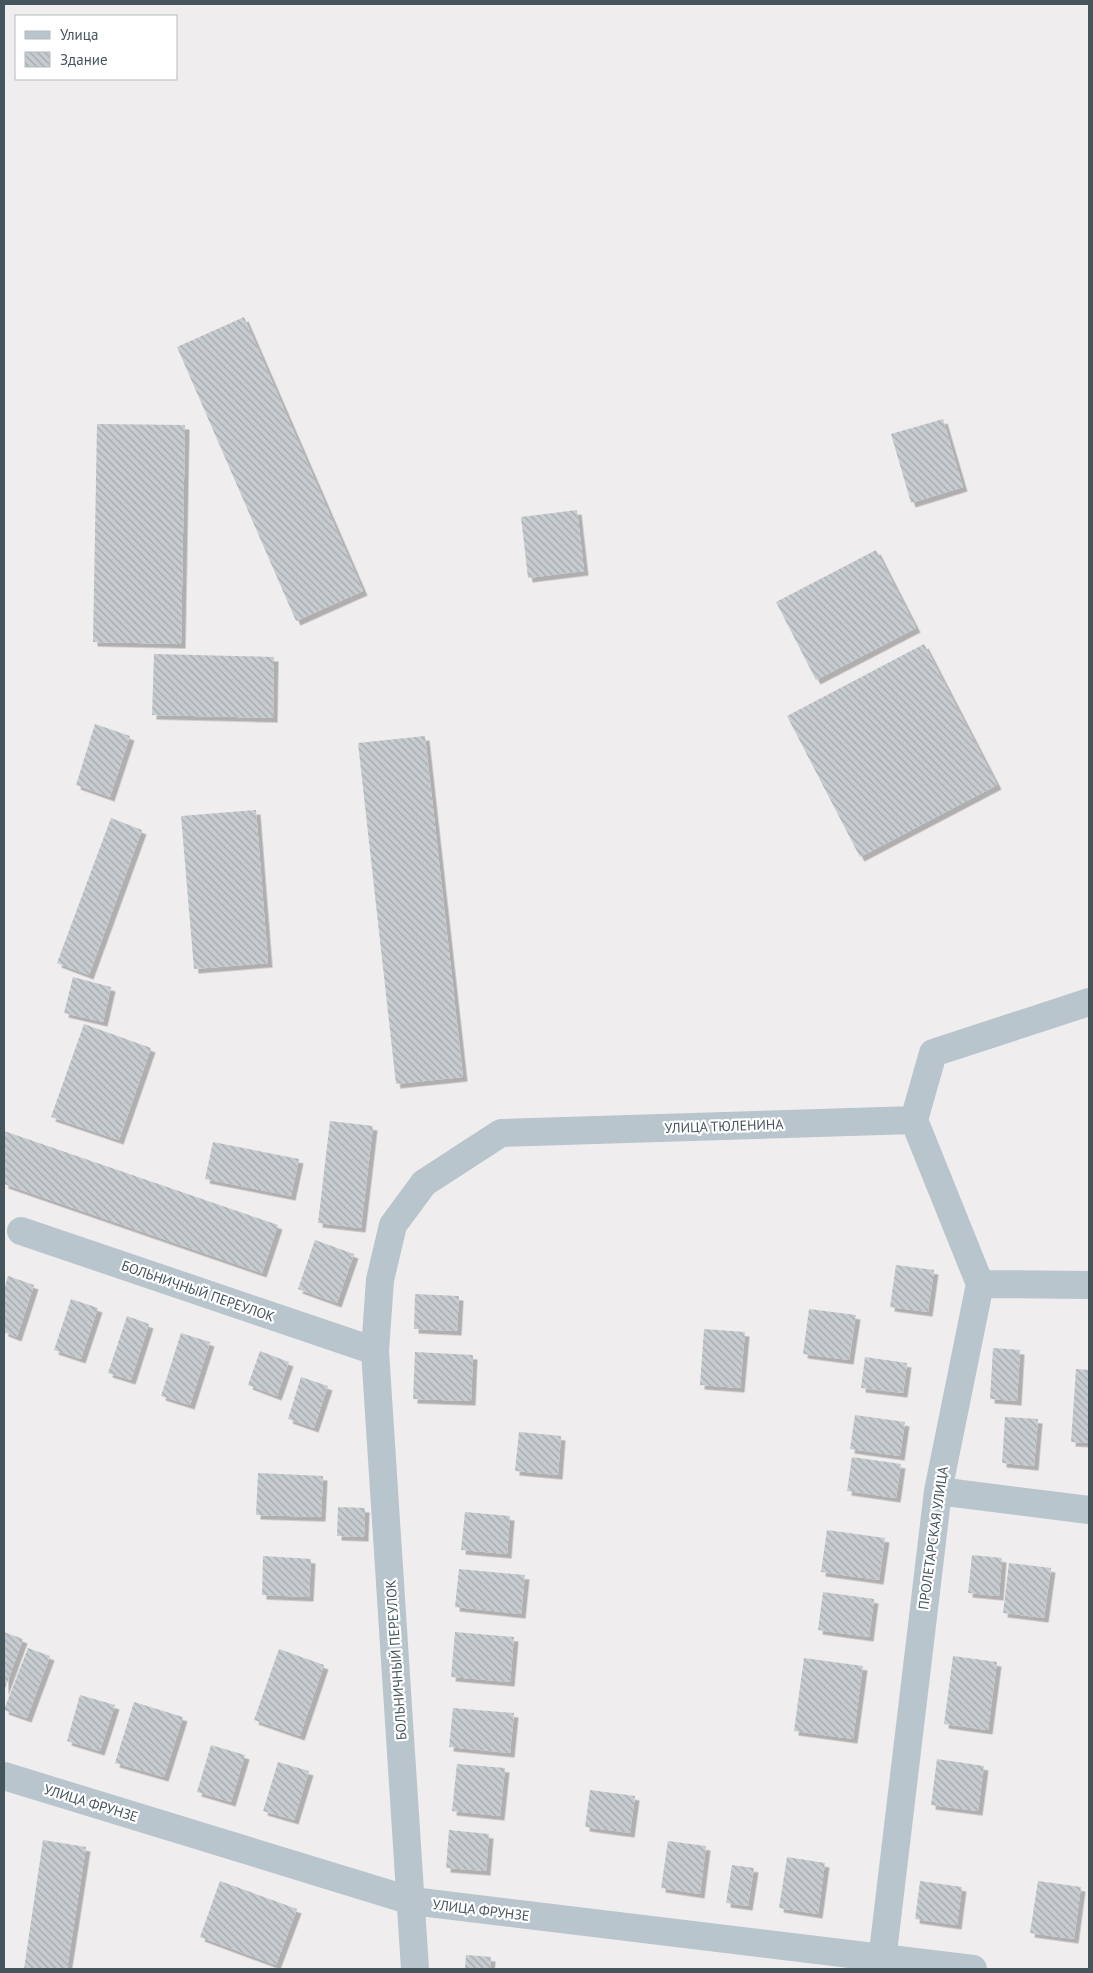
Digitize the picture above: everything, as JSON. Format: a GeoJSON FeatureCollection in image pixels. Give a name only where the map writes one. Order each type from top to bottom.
{"type":"FeatureCollection","features":[{"type":"Feature","properties":{"kind":"street"},"geometry":{"type":"LineString","coordinates":[[1089,1002],[933,1053],[914,1120],[980,1284],[1089,1285]]}},
{"type":"Feature","properties":{"kind":"street","name":"УЛИЦА ТЮЛЕНИНА"},"geometry":{"type":"LineString","coordinates":[[380,1280],[393,1225],[424,1183],[501,1134],[914,1120]]}},
{"type":"Feature","properties":{"kind":"street","name":"БОЛЬНИЧНЫЙ ПЕРЕУЛОК"},"geometry":{"type":"LineString","coordinates":[[21,1231],[375,1351]]}},
{"type":"Feature","properties":{"kind":"street","name":"БОЛЬНИЧНЫЙ ПЕРЕУЛОК"},"geometry":{"type":"LineString","coordinates":[[380,1280],[375,1351],[415,1969]]}},
{"type":"Feature","properties":{"kind":"street","name":"ПРОЛЕТАРСКАЯ УЛИЦА"},"geometry":{"type":"LineString","coordinates":[[881,1964],[938,1491],[980,1284]]}},
{"type":"Feature","properties":{"kind":"street"},"geometry":{"type":"LineString","coordinates":[[938,1491],[1089,1510]]}},
{"type":"Feature","properties":{"kind":"street","name":"УЛИЦА ФРУНЗЕ"},"geometry":{"type":"LineString","coordinates":[[4,1776],[412,1902],[881,1964],[973,1969]]}},
{"type":"Feature","properties":{"kind":"building"},"geometry":{"type":"Polygon","coordinates":[[[244,317],[363,591],[296,621],[177,347],[244,317]]]}},
{"type":"Feature","properties":{"kind":"building"},"geometry":{"type":"Polygon","coordinates":[[[943,419],[963,487],[911,503],[891,434],[943,419]]]}},
{"type":"Feature","properties":{"kind":"building"},"geometry":{"type":"Polygon","coordinates":[[[97,424],[185,425],[181,644],[93,642],[97,424]]]}},
{"type":"Feature","properties":{"kind":"building"},"geometry":{"type":"Polygon","coordinates":[[[577,510],[584,571],[528,578],[521,517],[577,510]]]}},
{"type":"Feature","properties":{"kind":"building"},"geometry":{"type":"Polygon","coordinates":[[[876,550],[916,628],[816,680],[776,602],[876,550]]]}},
{"type":"Feature","properties":{"kind":"building"},"geometry":{"type":"Polygon","coordinates":[[[924,644],[997,785],[860,857],[787,716],[924,644]]]}},
{"type":"Feature","properties":{"kind":"building"},"geometry":{"type":"Polygon","coordinates":[[[154,654],[274,657],[273,718],[152,715],[154,654]]]}},
{"type":"Feature","properties":{"kind":"building"},"geometry":{"type":"Polygon","coordinates":[[[95,724],[130,736],[110,797],[76,785],[95,724]]]}},
{"type":"Feature","properties":{"kind":"building"},"geometry":{"type":"Polygon","coordinates":[[[425,736],[463,1077],[396,1084],[358,743],[425,736]]]}},
{"type":"Feature","properties":{"kind":"building"},"geometry":{"type":"Polygon","coordinates":[[[256,810],[268,963],[194,969],[181,816],[256,810]]]}},
{"type":"Feature","properties":{"kind":"building"},"geometry":{"type":"Polygon","coordinates":[[[111,818],[142,830],[89,975],[57,963],[111,818]]]}},
{"type":"Feature","properties":{"kind":"building"},"geometry":{"type":"Polygon","coordinates":[[[73,977],[111,987],[103,1022],[64,1013],[73,977]]]}},
{"type":"Feature","properties":{"kind":"building"},"geometry":{"type":"Polygon","coordinates":[[[84,1024],[151,1048],[119,1140],[51,1117],[84,1024]]]}},
{"type":"Feature","properties":{"kind":"building"},"geometry":{"type":"Polygon","coordinates":[[[330,1121],[373,1126],[361,1228],[318,1223],[330,1121]]]}},
{"type":"Feature","properties":{"kind":"building"},"geometry":{"type":"Polygon","coordinates":[[[4,1131],[278,1225],[262,1273],[4,1184],[4,1131]]]}},
{"type":"Feature","properties":{"kind":"building"},"geometry":{"type":"Polygon","coordinates":[[[213,1142],[299,1159],[291,1196],[205,1179],[213,1142]]]}},
{"type":"Feature","properties":{"kind":"building"},"geometry":{"type":"Polygon","coordinates":[[[315,1240],[354,1254],[337,1303],[298,1289],[315,1240]]]}},
{"type":"Feature","properties":{"kind":"building"},"geometry":{"type":"Polygon","coordinates":[[[896,1265],[934,1270],[928,1312],[890,1307],[896,1265]]]}},
{"type":"Feature","properties":{"kind":"building"},"geometry":{"type":"Polygon","coordinates":[[[8,1276],[34,1285],[17,1337],[4,1332],[4,1290],[8,1276]]]}},
{"type":"Feature","properties":{"kind":"building"},"geometry":{"type":"Polygon","coordinates":[[[415,1294],[459,1296],[457,1331],[414,1329],[415,1294]]]}},
{"type":"Feature","properties":{"kind":"building"},"geometry":{"type":"Polygon","coordinates":[[[71,1299],[98,1308],[81,1359],[54,1350],[71,1299]]]}},
{"type":"Feature","properties":{"kind":"building"},"geometry":{"type":"Polygon","coordinates":[[[809,1309],[856,1315],[849,1360],[803,1354],[809,1309]]]}},
{"type":"Feature","properties":{"kind":"building"},"geometry":{"type":"Polygon","coordinates":[[[127,1316],[149,1324],[131,1380],[108,1373],[127,1316]]]}},
{"type":"Feature","properties":{"kind":"building"},"geometry":{"type":"Polygon","coordinates":[[[704,1329],[745,1332],[740,1388],[700,1385],[704,1329]]]}},
{"type":"Feature","properties":{"kind":"building"},"geometry":{"type":"Polygon","coordinates":[[[181,1333],[210,1342],[190,1405],[161,1396],[181,1333]]]}},
{"type":"Feature","properties":{"kind":"building"},"geometry":{"type":"Polygon","coordinates":[[[993,1348],[1020,1350],[1017,1401],[990,1399],[993,1348]]]}},
{"type":"Feature","properties":{"kind":"building"},"geometry":{"type":"Polygon","coordinates":[[[260,1351],[289,1362],[277,1396],[248,1385],[260,1351]]]}},
{"type":"Feature","properties":{"kind":"building"},"geometry":{"type":"Polygon","coordinates":[[[415,1352],[473,1355],[471,1401],[413,1399],[415,1352]]]}},
{"type":"Feature","properties":{"kind":"building"},"geometry":{"type":"Polygon","coordinates":[[[865,1357],[907,1363],[903,1393],[861,1388],[865,1357]]]}},
{"type":"Feature","properties":{"kind":"building"},"geometry":{"type":"Polygon","coordinates":[[[1076,1369],[1089,1370],[1089,1443],[1071,1442],[1076,1369]]]}},
{"type":"Feature","properties":{"kind":"building"},"geometry":{"type":"Polygon","coordinates":[[[301,1377],[328,1386],[314,1428],[288,1419],[301,1377]]]}},
{"type":"Feature","properties":{"kind":"building"},"geometry":{"type":"Polygon","coordinates":[[[855,1415],[905,1422],[900,1456],[850,1449],[855,1415]]]}},
{"type":"Feature","properties":{"kind":"building"},"geometry":{"type":"Polygon","coordinates":[[[1005,1417],[1038,1419],[1034,1466],[1002,1463],[1005,1417]]]}},
{"type":"Feature","properties":{"kind":"building"},"geometry":{"type":"Polygon","coordinates":[[[519,1432],[561,1436],[558,1475],[515,1471],[519,1432]]]}},
{"type":"Feature","properties":{"kind":"building"},"geometry":{"type":"Polygon","coordinates":[[[852,1457],[901,1464],[896,1498],[847,1491],[852,1457]]]}},
{"type":"Feature","properties":{"kind":"building"},"geometry":{"type":"Polygon","coordinates":[[[258,1473],[323,1476],[321,1517],[256,1515],[258,1473]]]}},
{"type":"Feature","properties":{"kind":"building"},"geometry":{"type":"Polygon","coordinates":[[[338,1507],[365,1508],[364,1537],[337,1536],[338,1507]]]}},
{"type":"Feature","properties":{"kind":"building"},"geometry":{"type":"Polygon","coordinates":[[[465,1512],[510,1516],[507,1554],[461,1550],[465,1512]]]}},
{"type":"Feature","properties":{"kind":"building"},"geometry":{"type":"Polygon","coordinates":[[[827,1530],[885,1538],[879,1580],[821,1572],[827,1530]]]}},
{"type":"Feature","properties":{"kind":"building"},"geometry":{"type":"Polygon","coordinates":[[[972,1555],[1002,1558],[999,1596],[968,1593],[972,1555]]]}},
{"type":"Feature","properties":{"kind":"building"},"geometry":{"type":"Polygon","coordinates":[[[263,1556],[311,1559],[309,1597],[262,1595],[263,1556]]]}},
{"type":"Feature","properties":{"kind":"building"},"geometry":{"type":"Polygon","coordinates":[[[1009,1563],[1051,1568],[1044,1618],[1003,1613],[1009,1563]]]}},
{"type":"Feature","properties":{"kind":"building"},"geometry":{"type":"Polygon","coordinates":[[[459,1569],[525,1575],[521,1614],[455,1607],[459,1569]]]}},
{"type":"Feature","properties":{"kind":"building"},"geometry":{"type":"Polygon","coordinates":[[[823,1592],[874,1599],[869,1637],[818,1630],[823,1592]]]}},
{"type":"Feature","properties":{"kind":"building"},"geometry":{"type":"Polygon","coordinates":[[[4,1632],[23,1639],[4,1691],[4,1632]]]}},
{"type":"Feature","properties":{"kind":"building"},"geometry":{"type":"Polygon","coordinates":[[[455,1632],[514,1637],[510,1682],[451,1677],[455,1632]]]}},
{"type":"Feature","properties":{"kind":"building"},"geometry":{"type":"Polygon","coordinates":[[[28,1648],[50,1656],[27,1718],[4,1710],[28,1648]]]}},
{"type":"Feature","properties":{"kind":"building"},"geometry":{"type":"Polygon","coordinates":[[[279,1649],[324,1665],[300,1736],[254,1720],[279,1649]]]}},
{"type":"Feature","properties":{"kind":"building"},"geometry":{"type":"Polygon","coordinates":[[[953,1656],[997,1662],[988,1730],[944,1724],[953,1656]]]}},
{"type":"Feature","properties":{"kind":"building"},"geometry":{"type":"Polygon","coordinates":[[[804,1658],[863,1666],[853,1739],[794,1731],[804,1658]]]}},
{"type":"Feature","properties":{"kind":"building"},"geometry":{"type":"Polygon","coordinates":[[[80,1695],[115,1705],[100,1751],[67,1741],[80,1695]]]}},
{"type":"Feature","properties":{"kind":"building"},"geometry":{"type":"Polygon","coordinates":[[[134,1702],[183,1717],[164,1777],[115,1763],[134,1702]]]}},
{"type":"Feature","properties":{"kind":"building"},"geometry":{"type":"Polygon","coordinates":[[[453,1708],[514,1713],[510,1753],[449,1747],[453,1708]]]}},
{"type":"Feature","properties":{"kind":"building"},"geometry":{"type":"Polygon","coordinates":[[[211,1745],[245,1755],[231,1802],[197,1792],[211,1745]]]}},
{"type":"Feature","properties":{"kind":"building"},"geometry":{"type":"Polygon","coordinates":[[[937,1759],[984,1766],[978,1811],[931,1805],[937,1759]]]}},
{"type":"Feature","properties":{"kind":"building"},"geometry":{"type":"Polygon","coordinates":[[[278,1762],[309,1771],[294,1820],[263,1811],[278,1762]]]}},
{"type":"Feature","properties":{"kind":"building"},"geometry":{"type":"Polygon","coordinates":[[[457,1764],[505,1768],[500,1816],[452,1811],[457,1764]]]}},
{"type":"Feature","properties":{"kind":"building"},"geometry":{"type":"Polygon","coordinates":[[[590,1790],[635,1796],[630,1833],[585,1827],[590,1790]]]}},
{"type":"Feature","properties":{"kind":"building"},"geometry":{"type":"Polygon","coordinates":[[[449,1830],[489,1834],[486,1871],[446,1868],[449,1830]]]}},
{"type":"Feature","properties":{"kind":"building"},"geometry":{"type":"Polygon","coordinates":[[[43,1840],[86,1847],[67,1969],[24,1969],[43,1840]]]}},
{"type":"Feature","properties":{"kind":"building"},"geometry":{"type":"Polygon","coordinates":[[[668,1841],[706,1846],[700,1894],[661,1888],[668,1841]]]}},
{"type":"Feature","properties":{"kind":"building"},"geometry":{"type":"Polygon","coordinates":[[[787,1857],[825,1863],[818,1914],[779,1908],[787,1857]]]}},
{"type":"Feature","properties":{"kind":"building"},"geometry":{"type":"Polygon","coordinates":[[[732,1865],[754,1868],[748,1906],[726,1903],[732,1865]]]}},
{"type":"Feature","properties":{"kind":"building"},"geometry":{"type":"Polygon","coordinates":[[[220,1881],[297,1909],[276,1965],[200,1937],[220,1881]]]}},
{"type":"Feature","properties":{"kind":"building"},"geometry":{"type":"Polygon","coordinates":[[[920,1881],[962,1887],[957,1925],[915,1919],[920,1881]]]}},
{"type":"Feature","properties":{"kind":"building"},"geometry":{"type":"Polygon","coordinates":[[[1038,1881],[1081,1887],[1074,1939],[1030,1933],[1038,1881]]]}},
{"type":"Feature","properties":{"kind":"building"},"geometry":{"type":"Polygon","coordinates":[[[466,1955],[491,1957],[490,1969],[465,1969],[466,1955]]]}}]}
